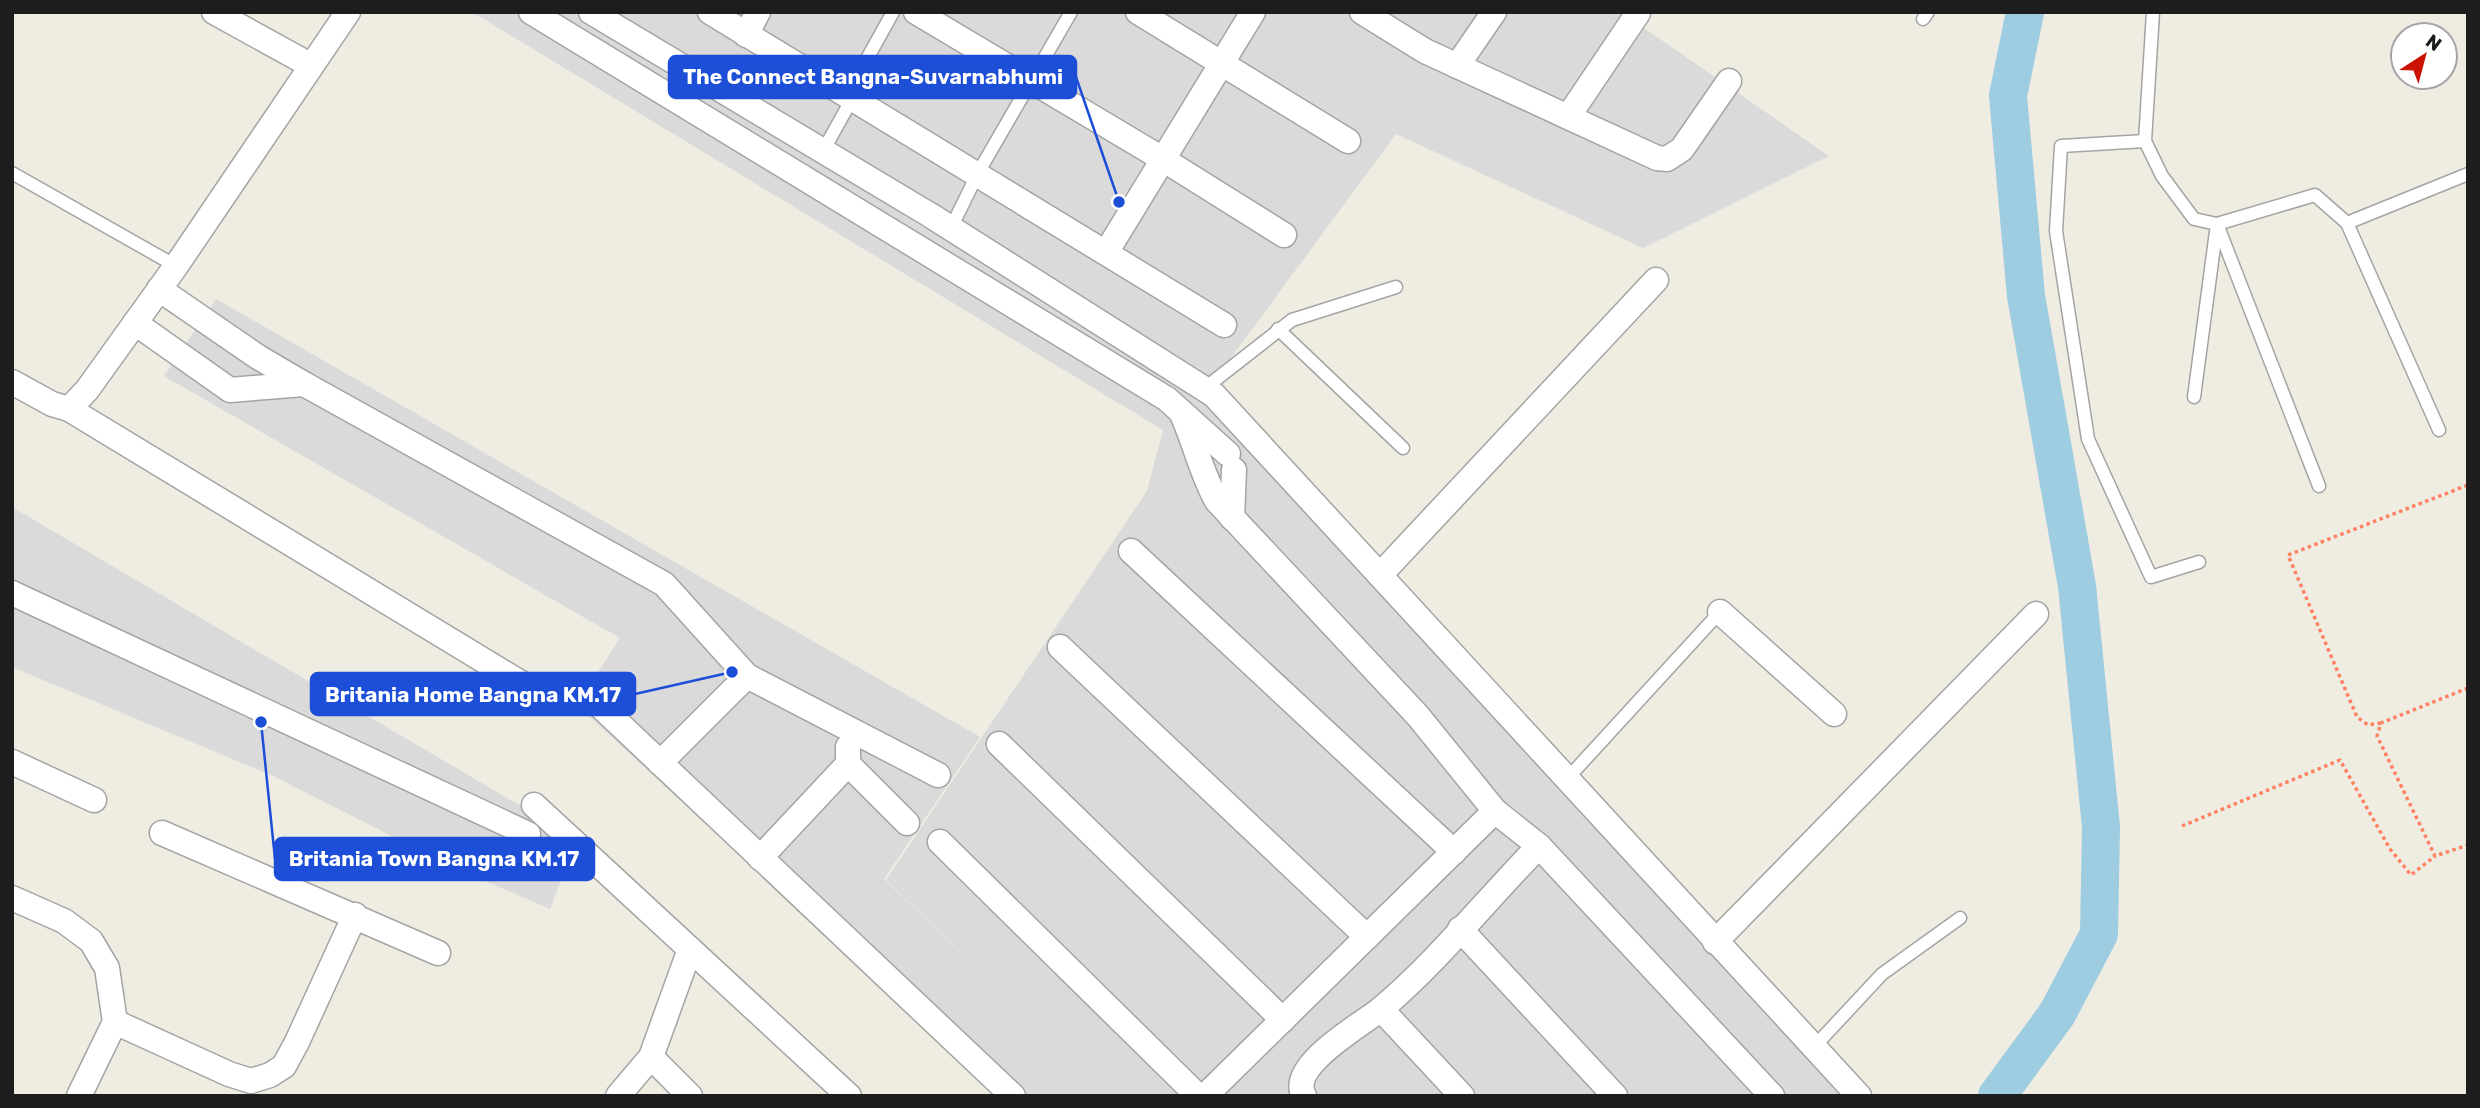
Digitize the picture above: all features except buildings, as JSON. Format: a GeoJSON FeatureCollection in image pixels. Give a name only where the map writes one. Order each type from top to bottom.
{"type":"FeatureCollection","features":[{"type":"Feature","properties":{"kind":"street"},"geometry":{"type":"LineString","coordinates":[[214,12],[310,65]]}},
{"type":"Feature","properties":{"kind":"street"},"geometry":{"type":"LineString","coordinates":[[69,409],[87,390],[176,266],[348,12]]}},
{"type":"Feature","properties":{"kind":"street"},"geometry":{"type":"LineString","coordinates":[[531,12],[1167,399],[1231,462],[1233,518]]}},
{"type":"Feature","properties":{"kind":"street"},"geometry":{"type":"LineString","coordinates":[[710,12],[1107,251],[1224,325]]}},
{"type":"Feature","properties":{"kind":"street"},"geometry":{"type":"LineString","coordinates":[[746,35],[758,12]]}},
{"type":"Feature","properties":{"kind":"street"},"geometry":{"type":"LineString","coordinates":[[916,12],[1161,158],[1284,235]]}},
{"type":"Feature","properties":{"kind":"street"},"geometry":{"type":"LineString","coordinates":[[1138,12],[1348,141]]}},
{"type":"Feature","properties":{"kind":"street"},"geometry":{"type":"LineString","coordinates":[[1107,251],[1161,158],[1253,12]]}},
{"type":"Feature","properties":{"kind":"street"},"geometry":{"type":"LineString","coordinates":[[1362,12],[1457,66],[1657,158],[1667,159],[1682,149],[1728,81]]}},
{"type":"Feature","properties":{"kind":"street"},"geometry":{"type":"LineString","coordinates":[[1457,66],[1494,12]]}},
{"type":"Feature","properties":{"kind":"street"},"geometry":{"type":"LineString","coordinates":[[592,13],[951,228],[1205,388],[1859,1096]]}},
{"type":"Feature","properties":{"kind":"street"},"geometry":{"type":"LineString","coordinates":[[1568,117],[1638,13]]}},
{"type":"Feature","properties":{"kind":"street"},"geometry":{"type":"LineString","coordinates":[[1380,575],[1430,526],[1472,476],[1656,280]]}},
{"type":"Feature","properties":{"kind":"street"},"geometry":{"type":"LineString","coordinates":[[159,289],[258,357],[664,584],[747,676],[938,775]]}},
{"type":"Feature","properties":{"kind":"street"},"geometry":{"type":"LineString","coordinates":[[135,323],[229,390],[304,383]]}},
{"type":"Feature","properties":{"kind":"street"},"geometry":{"type":"LineString","coordinates":[[12,382],[52,404],[69,409],[539,694]]}},
{"type":"Feature","properties":{"kind":"street"},"geometry":{"type":"LineString","coordinates":[[1181,412],[1203,476],[1217,501],[1419,716],[1495,811],[1539,846],[1772,1096]]}},
{"type":"Feature","properties":{"kind":"street"},"geometry":{"type":"LineString","coordinates":[[1131,551],[1454,852]]}},
{"type":"Feature","properties":{"kind":"street"},"geometry":{"type":"LineString","coordinates":[[12,593],[528,834]]}},
{"type":"Feature","properties":{"kind":"street"},"geometry":{"type":"LineString","coordinates":[[1720,612],[1834,715]]}},
{"type":"Feature","properties":{"kind":"street"},"geometry":{"type":"LineString","coordinates":[[1715,942],[2036,614]]}},
{"type":"Feature","properties":{"kind":"street"},"geometry":{"type":"LineString","coordinates":[[1060,648],[1367,937]]}},
{"type":"Feature","properties":{"kind":"street"},"geometry":{"type":"LineString","coordinates":[[660,763],[747,676]]}},
{"type":"Feature","properties":{"kind":"street"},"geometry":{"type":"LineString","coordinates":[[596,702],[1010,1095]]}},
{"type":"Feature","properties":{"kind":"street"},"geometry":{"type":"LineString","coordinates":[[760,858],[848,764],[849,729]]}},
{"type":"Feature","properties":{"kind":"street"},"geometry":{"type":"LineString","coordinates":[[999,744],[1283,1020]]}},
{"type":"Feature","properties":{"kind":"street"},"geometry":{"type":"LineString","coordinates":[[12,762],[94,800]]}},
{"type":"Feature","properties":{"kind":"street"},"geometry":{"type":"LineString","coordinates":[[848,764],[907,822]]}},
{"type":"Feature","properties":{"kind":"street"},"geometry":{"type":"LineString","coordinates":[[534,805],[849,1096]]}},
{"type":"Feature","properties":{"kind":"street"},"geometry":{"type":"LineString","coordinates":[[1205,1096],[1495,811]]}},
{"type":"Feature","properties":{"kind":"street"},"geometry":{"type":"LineString","coordinates":[[162,833],[355,915],[438,954]]}},
{"type":"Feature","properties":{"kind":"street"},"geometry":{"type":"LineString","coordinates":[[940,842],[1198,1096]]}},
{"type":"Feature","properties":{"kind":"street"},"geometry":{"type":"LineString","coordinates":[[1304,1096],[1301,1090],[1303,1077],[1316,1058],[1381,1009],[1539,846]]}},
{"type":"Feature","properties":{"kind":"street"},"geometry":{"type":"LineString","coordinates":[[12,898],[64,921],[91,941],[107,968],[115,1022],[79,1096]]}},
{"type":"Feature","properties":{"kind":"street"},"geometry":{"type":"LineString","coordinates":[[115,1022],[229,1074],[251,1081],[270,1075],[284,1066],[355,915]]}},
{"type":"Feature","properties":{"kind":"street"},"geometry":{"type":"LineString","coordinates":[[1460,929],[1615,1096]]}},
{"type":"Feature","properties":{"kind":"street"},"geometry":{"type":"LineString","coordinates":[[618,1096],[651,1057],[690,949]]}},
{"type":"Feature","properties":{"kind":"street"},"geometry":{"type":"LineString","coordinates":[[1381,1009],[1462,1096]]}},
{"type":"Feature","properties":{"kind":"street"},"geometry":{"type":"LineString","coordinates":[[651,1057],[690,1096]]}},
{"type":"Feature","properties":{"kind":"lane"},"geometry":{"type":"LineString","coordinates":[[823,151],[893,12]]}},
{"type":"Feature","properties":{"kind":"lane"},"geometry":{"type":"LineString","coordinates":[[951,228],[978,173],[1071,12]]}},
{"type":"Feature","properties":{"kind":"lane"},"geometry":{"type":"LineString","coordinates":[[2153,12],[2145,141],[2162,176],[2194,219],[2217,224],[2315,195],[2347,223],[2439,430]]}},
{"type":"Feature","properties":{"kind":"lane"},"geometry":{"type":"LineString","coordinates":[[2145,141],[2061,146],[2056,231],[2088,439],[2151,578],[2199,562]]}},
{"type":"Feature","properties":{"kind":"lane"},"geometry":{"type":"LineString","coordinates":[[12,173],[176,266]]}},
{"type":"Feature","properties":{"kind":"lane"},"geometry":{"type":"LineString","coordinates":[[2347,223],[2468,174]]}},
{"type":"Feature","properties":{"kind":"lane"},"geometry":{"type":"LineString","coordinates":[[2194,397],[2217,224]]}},
{"type":"Feature","properties":{"kind":"lane"},"geometry":{"type":"LineString","coordinates":[[2217,224],[2319,486]]}},
{"type":"Feature","properties":{"kind":"lane"},"geometry":{"type":"LineString","coordinates":[[1205,388],[1278,329],[1310,313],[1396,287]]}},
{"type":"Feature","properties":{"kind":"lane"},"geometry":{"type":"LineString","coordinates":[[1278,329],[1403,448]]}},
{"type":"Feature","properties":{"kind":"lane"},"geometry":{"type":"LineString","coordinates":[[1567,779],[1720,612]]}},
{"type":"Feature","properties":{"kind":"lane"},"geometry":{"type":"LineString","coordinates":[[1814,1047],[1882,974],[1960,918]]}},
{"type":"Feature","properties":{"kind":"path"},"geometry":{"type":"LineString","coordinates":[[2468,485],[2288,555],[2357,717],[2368,725],[2381,723],[2468,688]]}},
{"type":"Feature","properties":{"kind":"path"},"geometry":{"type":"LineString","coordinates":[[2381,723],[2377,736],[2435,856]]}},
{"type":"Feature","properties":{"kind":"path"},"geometry":{"type":"LineString","coordinates":[[2182,826],[2340,760],[2390,849],[2412,875],[2435,856],[2468,845]]}},
{"type":"Feature","properties":{"kind":"shaded area"},"geometry":{"type":"Polygon","coordinates":[[[472,12],[573,12],[1225,412],[1856,1096],[992,1096],[995,1092],[577,705],[620,638],[164,376],[216,299],[980,737],[884,879],[1008,998],[886,880],[1147,491],[1163,430],[472,12]]]}},
{"type":"Feature","properties":{"kind":"shaded area"},"geometry":{"type":"Polygon","coordinates":[[[582,12],[1621,12],[1829,156],[1643,248],[1396,134],[1205,393],[582,12]]]}},
{"type":"Feature","properties":{"kind":"shaded area"},"geometry":{"type":"Polygon","coordinates":[[[12,507],[577,839],[550,909],[455,868],[273,776],[12,667],[12,507]]]}},
{"type":"Feature","properties":{"kind":"waterway"},"geometry":{"type":"LineString","coordinates":[[1997,1096],[2057,1014],[2099,934],[2101,827],[2077,586],[2026,296],[2008,96],[2025,12]]}},
{"type":"Feature","properties":{"kind":"place","name":"The Connect Bangna-Suvarnabhumi"},"geometry":{"type":"Point","coordinates":[1119,202]}},
{"type":"Feature","properties":{"kind":"place","name":"Britania Home Bangna KM.17"},"geometry":{"type":"Point","coordinates":[732,672]}},
{"type":"Feature","properties":{"kind":"place","name":"Britania Town Bangna KM.17"},"geometry":{"type":"Point","coordinates":[261,722]}}]}
